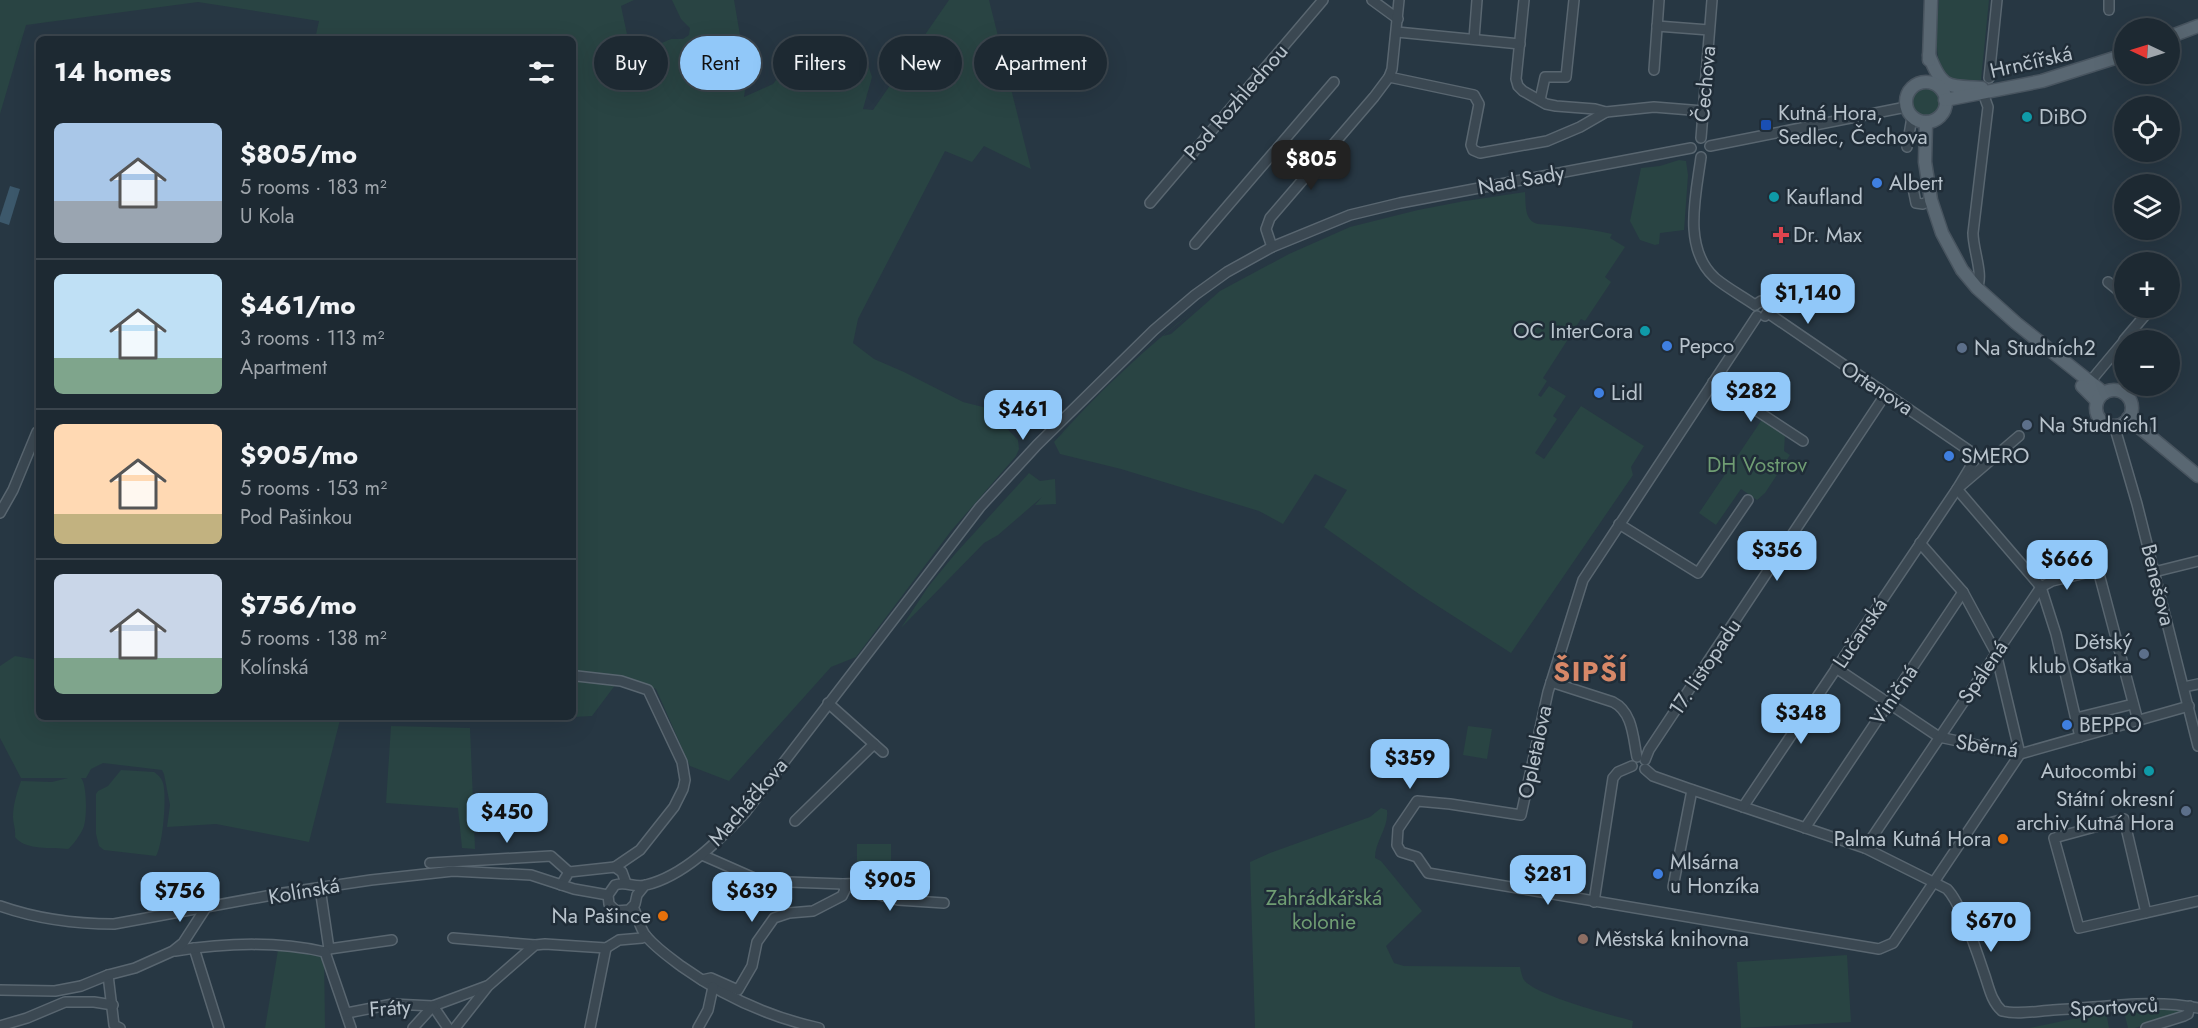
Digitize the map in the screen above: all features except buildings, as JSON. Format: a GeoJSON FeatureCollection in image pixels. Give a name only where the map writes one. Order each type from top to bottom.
{"type":"FeatureCollection","features":[{"type":"Feature","properties":{"kind":"main road"},"geometry":{"type":"LineString","coordinates":[[1929,83],[1931,0]]}},
{"type":"Feature","properties":{"kind":"main road"},"geometry":{"type":"LineString","coordinates":[[2180,33],[2198,26]]}},
{"type":"Feature","properties":{"kind":"main road"},"geometry":{"type":"LineString","coordinates":[[1929,55],[1936,74],[1947,84],[1989,92]]}},
{"type":"Feature","properties":{"kind":"main road","name":"Hrnčířská"},"geometry":{"type":"LineString","coordinates":[[1946,100],[2054,78],[2114,59]]}},
{"type":"Feature","properties":{"kind":"main road"},"geometry":{"type":"LineString","coordinates":[[1922,83],[1938,87],[1946,100],[1945,108],[1938,119],[1926,123],[1909,112],[1906,98],[1912,88],[1922,83]]}},
{"type":"Feature","properties":{"kind":"main road"},"geometry":{"type":"LineString","coordinates":[[1926,123],[1926,171],[1931,200],[1951,252],[1977,288],[2089,382],[2100,397]]}},
{"type":"Feature","properties":{"kind":"main road"},"geometry":{"type":"LineString","coordinates":[[2016,323],[2040,350],[2100,397]]}},
{"type":"Feature","properties":{"kind":"main road"},"geometry":{"type":"LineString","coordinates":[[2116,390],[2125,394],[2131,402],[2131,413],[2128,418],[2120,424],[2104,423],[2096,410],[2100,397],[2116,390]]}},
{"type":"Feature","properties":{"kind":"main road"},"geometry":{"type":"LineString","coordinates":[[2128,418],[2198,476]]}},
{"type":"Feature","properties":{"kind":"street","name":"Pod Rozhlednou"},"geometry":{"type":"LineString","coordinates":[[1150,203],[1323,0]]}},
{"type":"Feature","properties":{"kind":"street"},"geometry":{"type":"LineString","coordinates":[[1372,0],[1398,19]]}},
{"type":"Feature","properties":{"kind":"street"},"geometry":{"type":"LineString","coordinates":[[1272,247],[1266,228],[1270,218],[1389,77],[1394,59],[1399,0]]}},
{"type":"Feature","properties":{"kind":"street"},"geometry":{"type":"LineString","coordinates":[[1474,39],[1477,0]]}},
{"type":"Feature","properties":{"kind":"street"},"geometry":{"type":"LineString","coordinates":[[1524,0],[1516,79],[1518,86],[1546,104],[1606,112],[1654,107],[1703,111]]}},
{"type":"Feature","properties":{"kind":"street"},"geometry":{"type":"LineString","coordinates":[[1540,100],[1545,77],[1566,77],[1574,0]]}},
{"type":"Feature","properties":{"kind":"street"},"geometry":{"type":"LineString","coordinates":[[1654,70],[1659,0]]}},
{"type":"Feature","properties":{"kind":"street","name":"Čechova"},"geometry":{"type":"LineString","coordinates":[[1701,138],[1712,0]]}},
{"type":"Feature","properties":{"kind":"street"},"geometry":{"type":"LineString","coordinates":[[1989,78],[1997,0]]}},
{"type":"Feature","properties":{"kind":"street","name":"Čechova"},"geometry":{"type":"LineString","coordinates":[[1657,26],[1709,30]]}},
{"type":"Feature","properties":{"kind":"street"},"geometry":{"type":"LineString","coordinates":[[1397,32],[1520,44]]}},
{"type":"Feature","properties":{"kind":"street"},"geometry":{"type":"LineString","coordinates":[[1389,77],[1474,95],[1479,104],[1471,145],[1473,150],[1480,153],[1546,141],[1580,127],[1606,112]]}},
{"type":"Feature","properties":{"kind":"street"},"geometry":{"type":"LineString","coordinates":[[1195,244],[1334,82]]}},
{"type":"Feature","properties":{"kind":"street"},"geometry":{"type":"LineString","coordinates":[[1977,288],[1980,276],[1973,249],[1973,233],[1989,92]]}},
{"type":"Feature","properties":{"kind":"street"},"geometry":{"type":"LineString","coordinates":[[1710,146],[1909,112],[1907,147]]}},
{"type":"Feature","properties":{"kind":"street"},"geometry":{"type":"LineString","coordinates":[[1701,138],[1708,141],[1710,146],[1708,153],[1701,157],[1691,148],[1695,140],[1701,138]]}},
{"type":"Feature","properties":{"kind":"street","name":"Nad Sady"},"geometry":{"type":"LineString","coordinates":[[1272,247],[1350,215],[1410,201],[1691,148]]}},
{"type":"Feature","properties":{"kind":"street"},"geometry":{"type":"LineString","coordinates":[[1701,157],[1694,221],[1697,248],[1704,264],[1715,278],[1755,304]]}},
{"type":"Feature","properties":{"kind":"street"},"geometry":{"type":"LineString","coordinates":[[1913,188],[1916,203],[1923,204],[1931,200]]}},
{"type":"Feature","properties":{"kind":"street","name":"Macháčkova"},"geometry":{"type":"LineString","coordinates":[[645,885],[679,870],[702,855],[744,814],[980,507],[1037,445],[1167,318],[1227,272],[1272,247]]}},
{"type":"Feature","properties":{"kind":"street"},"geometry":{"type":"LineString","coordinates":[[2108,282],[2114,287]]}},
{"type":"Feature","properties":{"kind":"street"},"geometry":{"type":"LineString","coordinates":[[1765,302],[1768,313],[1764,316],[1757,316],[1754,311],[1755,304],[1765,302]]}},
{"type":"Feature","properties":{"kind":"street","name":"Ortenova"},"geometry":{"type":"LineString","coordinates":[[1768,313],[1987,463]]}},
{"type":"Feature","properties":{"kind":"street","name":"Opletalova"},"geometry":{"type":"LineString","coordinates":[[1594,902],[1428,873],[1418,857],[1401,852],[1397,845],[1398,829],[1417,801],[1521,815],[1551,682],[1583,580],[1757,316]]}},
{"type":"Feature","properties":{"kind":"street"},"geometry":{"type":"LineString","coordinates":[[2133,330],[2143,318]]}},
{"type":"Feature","properties":{"kind":"street"},"geometry":{"type":"LineString","coordinates":[[2089,382],[2114,353]]}},
{"type":"Feature","properties":{"kind":"street"},"geometry":{"type":"LineString","coordinates":[[1713,382],[1803,441]]}},
{"type":"Feature","properties":{"kind":"street","name":"17. listopadu"},"geometry":{"type":"LineString","coordinates":[[1642,762],[1885,395]]}},
{"type":"Feature","properties":{"kind":"street","name":"Benešova"},"geometry":{"type":"LineString","coordinates":[[2114,425],[2198,746]]}},
{"type":"Feature","properties":{"kind":"street"},"geometry":{"type":"LineString","coordinates":[[0,513],[13,490],[36,434]]}},
{"type":"Feature","properties":{"kind":"street","name":"Lučanská"},"geometry":{"type":"LineString","coordinates":[[1957,489],[2019,436]]}},
{"type":"Feature","properties":{"kind":"street","name":"Lučanská"},"geometry":{"type":"LineString","coordinates":[[1743,807],[1977,456]]}},
{"type":"Feature","properties":{"kind":"street"},"geometry":{"type":"LineString","coordinates":[[1957,489],[2041,587],[2056,634],[2080,737]]}},
{"type":"Feature","properties":{"kind":"street"},"geometry":{"type":"LineString","coordinates":[[1619,524],[1698,573],[1748,500]]}},
{"type":"Feature","properties":{"kind":"street"},"geometry":{"type":"LineString","coordinates":[[1642,762],[1636,771],[1632,766],[1618,772],[1613,778],[1594,902],[1879,949],[1893,943],[2020,754],[1996,653],[1963,592],[1920,543]]}},
{"type":"Feature","properties":{"kind":"street"},"geometry":{"type":"LineString","coordinates":[[2154,572],[2198,561]]}},
{"type":"Feature","properties":{"kind":"street"},"geometry":{"type":"LineString","coordinates":[[2041,587],[2052,581],[2098,570],[2138,721]]}},
{"type":"Feature","properties":{"kind":"street","name":"Spálená"},"geometry":{"type":"LineString","coordinates":[[1865,849],[2041,587]]}},
{"type":"Feature","properties":{"kind":"street","name":"Viničná"},"geometry":{"type":"LineString","coordinates":[[1805,828],[1963,592]]}},
{"type":"Feature","properties":{"kind":"street","name":"Sběrná"},"geometry":{"type":"LineString","coordinates":[[1836,668],[1940,737],[2020,754],[2188,706]]}},
{"type":"Feature","properties":{"kind":"street"},"geometry":{"type":"LineString","coordinates":[[430,863],[551,856],[569,872],[615,867],[640,850],[674,807],[685,780],[682,762],[648,690],[621,681],[577,676]]}},
{"type":"Feature","properties":{"kind":"street"},"geometry":{"type":"LineString","coordinates":[[1551,682],[1613,702],[1621,707],[1630,723],[1642,762],[1653,776],[1865,849],[1934,882]]}},
{"type":"Feature","properties":{"kind":"street"},"geometry":{"type":"LineString","coordinates":[[2184,687],[2198,684]]}},
{"type":"Feature","properties":{"kind":"street"},"geometry":{"type":"LineString","coordinates":[[831,700],[883,752]]}},
{"type":"Feature","properties":{"kind":"street"},"geometry":{"type":"LineString","coordinates":[[2076,718],[2133,704]]}},
{"type":"Feature","properties":{"kind":"street"},"geometry":{"type":"LineString","coordinates":[[795,820],[874,744]]}},
{"type":"Feature","properties":{"kind":"street"},"geometry":{"type":"LineString","coordinates":[[1673,887],[1692,790]]}},
{"type":"Feature","properties":{"kind":"street"},"geometry":{"type":"LineString","coordinates":[[2146,913],[2123,816],[2054,838],[2079,928],[2146,913],[2198,901]]}},
{"type":"Feature","properties":{"kind":"street"},"geometry":{"type":"LineString","coordinates":[[702,855],[761,881],[843,884],[892,882],[899,877]]}},
{"type":"Feature","properties":{"kind":"street"},"geometry":{"type":"LineString","coordinates":[[615,867],[622,872],[636,895]]}},
{"type":"Feature","properties":{"kind":"street","name":"Kolínská"},"geometry":{"type":"LineString","coordinates":[[0,906],[46,919],[93,924],[134,922],[320,888],[453,871],[531,875],[561,885],[608,895]]}},
{"type":"Feature","properties":{"kind":"street"},"geometry":{"type":"LineString","coordinates":[[561,885],[569,872]]}},
{"type":"Feature","properties":{"kind":"street","name":"Sportovců"},"geometry":{"type":"LineString","coordinates":[[1934,882],[1947,889],[1953,896],[1974,942],[1993,1001],[2002,1011],[2024,1012],[2156,1004],[2180,1004],[2194,1007],[2184,1016],[2146,1028]]}},
{"type":"Feature","properties":{"kind":"street"},"geometry":{"type":"LineString","coordinates":[[843,884],[898,900],[944,903]]}},
{"type":"Feature","properties":{"kind":"street"},"geometry":{"type":"LineString","coordinates":[[702,981],[711,978],[738,990],[752,966],[757,942],[774,918],[813,910],[829,903],[842,896],[845,890],[843,884]]}},
{"type":"Feature","properties":{"kind":"street"},"geometry":{"type":"LineString","coordinates":[[645,885],[615,885],[608,895],[612,908],[629,909],[646,936],[702,981],[763,1012],[819,1028]]}},
{"type":"Feature","properties":{"kind":"street"},"geometry":{"type":"LineString","coordinates":[[629,909],[636,895],[645,885]]}},
{"type":"Feature","properties":{"kind":"street","name":"Fráty"},"geometry":{"type":"LineString","coordinates":[[320,888],[327,950],[351,1028]]}},
{"type":"Feature","properties":{"kind":"street"},"geometry":{"type":"LineString","coordinates":[[0,990],[55,991],[81,986],[108,975],[135,968],[173,951],[183,943],[205,909]]}},
{"type":"Feature","properties":{"kind":"street"},"geometry":{"type":"LineString","coordinates":[[453,938],[606,948],[619,940],[646,936]]}},
{"type":"Feature","properties":{"kind":"street"},"geometry":{"type":"LineString","coordinates":[[173,951],[218,945],[275,945],[327,950],[392,940]]}},
{"type":"Feature","properties":{"kind":"street"},"geometry":{"type":"LineString","coordinates":[[455,1028],[488,986],[535,945]]}},
{"type":"Feature","properties":{"kind":"street"},"geometry":{"type":"LineString","coordinates":[[194,948],[219,1028]]}},
{"type":"Feature","properties":{"kind":"street"},"geometry":{"type":"LineString","coordinates":[[590,1028],[606,948]]}},
{"type":"Feature","properties":{"kind":"street"},"geometry":{"type":"LineString","coordinates":[[108,975],[114,1025],[120,1028]]}},
{"type":"Feature","properties":{"kind":"street"},"geometry":{"type":"LineString","coordinates":[[413,1028],[434,1006],[488,986]]}},
{"type":"Feature","properties":{"kind":"street"},"geometry":{"type":"LineString","coordinates":[[698,1028],[708,1010],[713,987]]}},
{"type":"Feature","properties":{"kind":"street"},"geometry":{"type":"LineString","coordinates":[[55,991],[58,1004]]}},
{"type":"Feature","properties":{"kind":"street"},"geometry":{"type":"LineString","coordinates":[[0,1026],[21,1021],[65,1002],[94,1002],[112,1005]]}},
{"type":"Feature","properties":{"kind":"street","name":"Fráty"},"geometry":{"type":"LineString","coordinates":[[347,1012],[393,1004],[434,1006]]}},
{"type":"Feature","properties":{"kind":"street"},"geometry":{"type":"LineString","coordinates":[[434,1006],[448,1028]]}},
{"type":"Feature","properties":{"kind":"green space"},"geometry":{"type":"Polygon","coordinates":[[[0,0],[634,0],[621,6],[627,36],[594,36],[594,90],[668,90],[668,40],[680,39],[680,90],[745,90],[744,97],[773,84],[773,90],[867,90],[867,62],[872,77],[863,109],[873,110],[887,90],[962,90],[962,36],[924,36],[949,0],[989,0],[998,36],[974,36],[974,90],[1011,90],[1031,169],[984,146],[972,162],[945,151],[858,319],[853,343],[874,359],[963,402],[987,408],[1018,440],[1019,449],[1016,456],[951,531],[856,657],[831,667],[729,781],[690,766],[656,689],[622,676],[592,716],[576,717],[576,36],[316,36],[319,21],[198,2],[26,25],[0,114],[0,0]]]}},
{"type":"Feature","properties":{"kind":"green space"},"geometry":{"type":"Polygon","coordinates":[[[672,0],[734,0],[740,36],[688,36],[690,28],[681,19],[672,0]]]}},
{"type":"Feature","properties":{"kind":"green space"},"geometry":{"type":"Polygon","coordinates":[[[1939,0],[1989,0],[1981,80],[1957,82],[1948,78],[1942,70],[1937,47],[1939,0]]]}},
{"type":"Feature","properties":{"kind":"green space"},"geometry":{"type":"Polygon","coordinates":[[[1926,89],[1936,93],[1940,103],[1936,113],[1926,117],[1916,113],[1912,103],[1916,93],[1926,89]]]}},
{"type":"Feature","properties":{"kind":"green space"},"geometry":{"type":"Polygon","coordinates":[[[1679,160],[1686,161],[1688,175],[1684,230],[1660,233],[1659,244],[1655,245],[1640,240],[1630,221],[1641,168],[1660,166],[1679,160]]]}},
{"type":"Feature","properties":{"kind":"green space"},"geometry":{"type":"Polygon","coordinates":[[[1525,192],[1528,216],[1533,222],[1612,234],[1610,238],[1625,247],[1605,277],[1611,282],[1585,321],[1581,319],[1543,378],[1547,381],[1538,395],[1541,397],[1549,386],[1566,396],[1553,416],[1557,419],[1535,453],[1544,459],[1581,406],[1644,446],[1631,467],[1633,475],[1511,653],[1419,594],[1324,527],[1347,490],[1315,474],[1283,524],[1259,511],[1121,469],[1060,454],[1054,442],[1088,406],[1159,339],[1197,308],[1163,336],[1171,334],[1220,291],[1289,254],[1350,227],[1462,202],[1525,192]]]}},
{"type":"Feature","properties":{"kind":"green space","name":"DH Vostrov"},"geometry":{"type":"Polygon","coordinates":[[[1763,418],[1785,434],[1784,451],[1790,455],[1765,493],[1757,500],[1741,489],[1716,525],[1699,513],[1763,418]]]}},
{"type":"Feature","properties":{"kind":"green space"},"geometry":{"type":"Polygon","coordinates":[[[1029,473],[1040,481],[1055,479],[1056,504],[1035,505],[1042,497],[998,535],[984,543],[901,628],[928,587],[955,554],[1029,473]]]}},
{"type":"Feature","properties":{"kind":"green space"},"geometry":{"type":"Polygon","coordinates":[[[15,656],[36,660],[36,720],[340,720],[309,842],[216,824],[167,827],[170,805],[162,770],[103,763],[91,769],[86,778],[81,778],[85,793],[85,822],[82,831],[70,848],[40,848],[20,841],[15,837],[13,817],[15,799],[21,781],[52,782],[68,778],[21,778],[0,738],[0,666],[15,656]]]}},
{"type":"Feature","properties":{"kind":"green space"},"geometry":{"type":"Polygon","coordinates":[[[391,726],[470,728],[475,849],[462,848],[458,808],[386,803],[391,726]]]}},
{"type":"Feature","properties":{"kind":"green space"},"geometry":{"type":"Polygon","coordinates":[[[1468,726],[1492,729],[1487,759],[1463,755],[1468,726]]]}},
{"type":"Feature","properties":{"kind":"green space"},"geometry":{"type":"Polygon","coordinates":[[[121,770],[154,772],[162,781],[165,798],[164,820],[161,842],[156,856],[104,850],[99,846],[96,834],[96,794],[108,786],[121,770]]]}},
{"type":"Feature","properties":{"kind":"green space","name":"Zahrádkářská kolonie"},"geometry":{"type":"Polygon","coordinates":[[[1381,808],[1387,810],[1387,817],[1375,858],[1381,861],[1422,911],[1386,946],[1394,963],[1404,966],[1520,967],[1524,980],[1531,986],[1575,1004],[1633,1021],[1632,1028],[1255,1028],[1250,862],[1370,817],[1381,808]]]}},
{"type":"Feature","properties":{"kind":"green space"},"geometry":{"type":"Polygon","coordinates":[[[857,844],[891,844],[891,861],[857,862],[857,844]]]}},
{"type":"Feature","properties":{"kind":"green space"},"geometry":{"type":"Polygon","coordinates":[[[279,944],[324,953],[325,1028],[265,1028],[279,944]]]}},
{"type":"Feature","properties":{"kind":"green space"},"geometry":{"type":"Polygon","coordinates":[[[1847,955],[1851,1022],[1741,1028],[1737,962],[1847,955]]]}},
{"type":"Feature","properties":{"kind":"green space"},"geometry":{"type":"Polygon","coordinates":[[[2120,1009],[2184,1009],[2185,1012],[2135,1028],[2128,1028],[2125,1016],[2121,1016],[2120,1009]]]}},
{"type":"Feature","properties":{"kind":"green space"},"geometry":{"type":"Polygon","coordinates":[[[2106,1012],[2109,1028],[2029,1028],[2106,1012]]]}},
{"type":"Feature","properties":{"kind":"water"},"geometry":{"type":"Polygon","coordinates":[[[10,186],[20,189],[9,225],[0,222],[0,217],[10,186]]]}},
{"type":"Feature","properties":{"kind":"place","name":"DiBO"},"geometry":{"type":"Point","coordinates":[2027,117]}},
{"type":"Feature","properties":{"kind":"place","name":"Kutná Hora, Sedlec, Čechova"},"geometry":{"type":"Point","coordinates":[1766,125]}},
{"type":"Feature","properties":{"kind":"place","name":"Albert"},"geometry":{"type":"Point","coordinates":[1877,183]}},
{"type":"Feature","properties":{"kind":"place","name":"Kaufland"},"geometry":{"type":"Point","coordinates":[1774,197]}},
{"type":"Feature","properties":{"kind":"place","name":"Dr. Max"},"geometry":{"type":"Point","coordinates":[1781,235]}},
{"type":"Feature","properties":{"kind":"place","name":"OC InterCora"},"geometry":{"type":"Point","coordinates":[1645,331]}},
{"type":"Feature","properties":{"kind":"place","name":"Pepco"},"geometry":{"type":"Point","coordinates":[1667,346]}},
{"type":"Feature","properties":{"kind":"place","name":"Na Studních2"},"geometry":{"type":"Point","coordinates":[1962,348]}},
{"type":"Feature","properties":{"kind":"place","name":"Lidl"},"geometry":{"type":"Point","coordinates":[1599,393]}},
{"type":"Feature","properties":{"kind":"place","name":"Na Studních1"},"geometry":{"type":"Point","coordinates":[2027,425]}},
{"type":"Feature","properties":{"kind":"place","name":"SMERO"},"geometry":{"type":"Point","coordinates":[1949,456]}},
{"type":"Feature","properties":{"kind":"place","name":"Dětský klub Ošatka"},"geometry":{"type":"Point","coordinates":[2144,654]}},
{"type":"Feature","properties":{"kind":"place","name":"BEPPO"},"geometry":{"type":"Point","coordinates":[2067,725]}},
{"type":"Feature","properties":{"kind":"place","name":"Autocombi"},"geometry":{"type":"Point","coordinates":[2149,771]}},
{"type":"Feature","properties":{"kind":"place","name":"Státní okresní archiv Kutná Hora"},"geometry":{"type":"Point","coordinates":[2186,811]}},
{"type":"Feature","properties":{"kind":"place","name":"Palma Kutná Hora"},"geometry":{"type":"Point","coordinates":[2003,839]}},
{"type":"Feature","properties":{"kind":"place","name":"Mlsárna u Honzíka"},"geometry":{"type":"Point","coordinates":[1658,874]}},
{"type":"Feature","properties":{"kind":"place","name":"Na Pašince"},"geometry":{"type":"Point","coordinates":[663,916]}},
{"type":"Feature","properties":{"kind":"place","name":"Městská knihovna"},"geometry":{"type":"Point","coordinates":[1583,939]}},
{"type":"Feature","properties":{"kind":"district","name":"ŠIPŠÍ"},"geometry":{"type":"Point","coordinates":[1591,672]}}]}
